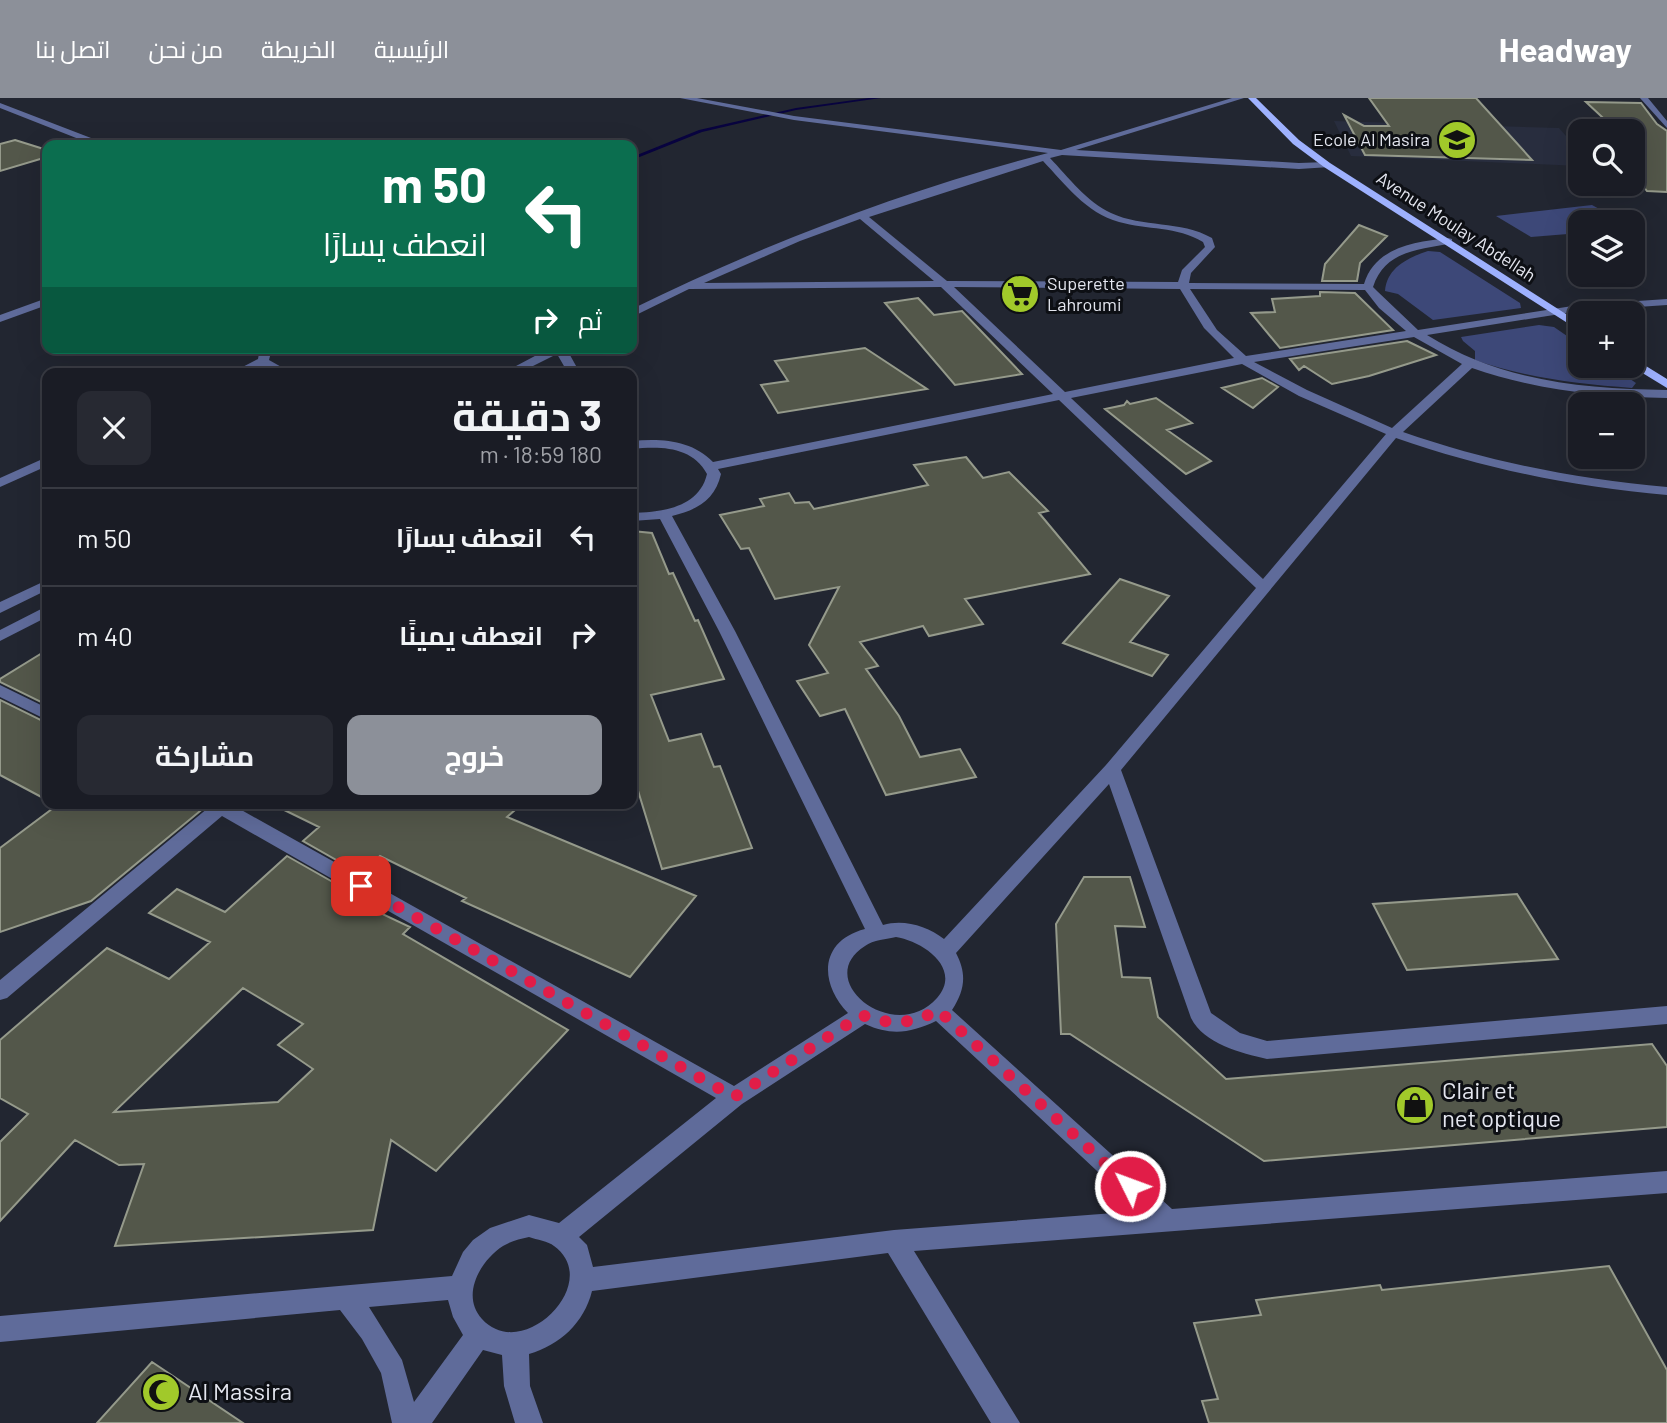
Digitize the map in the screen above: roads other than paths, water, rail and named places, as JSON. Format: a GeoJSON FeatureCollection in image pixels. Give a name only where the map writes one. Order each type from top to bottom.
{"type":"FeatureCollection","features":[{"type":"Feature","properties":{"kind":"main road","name":"Avenue Moulay Abdellah"},"geometry":{"type":"LineString","coordinates":[[1252,98],[1296,142],[1327,165],[1568,320]]}},
{"type":"Feature","properties":{"kind":"main road"},"geometry":{"type":"LineString","coordinates":[[1645,370],[1667,384]]}},
{"type":"Feature","properties":{"kind":"street"},"geometry":{"type":"LineString","coordinates":[[684,98],[794,118],[1058,152],[1299,166],[1327,165]]}},
{"type":"Feature","properties":{"kind":"street"},"geometry":{"type":"LineString","coordinates":[[637,311],[796,239],[1058,152],[1240,98]]}},
{"type":"Feature","properties":{"kind":"street"},"geometry":{"type":"LineString","coordinates":[[1644,98],[1667,126]]}},
{"type":"Feature","properties":{"kind":"street"},"geometry":{"type":"LineString","coordinates":[[0,105],[88,140]]}},
{"type":"Feature","properties":{"kind":"street"},"geometry":{"type":"LineString","coordinates":[[1044,157],[1097,208],[1108,215],[1189,231],[1208,240],[1210,247],[1186,272],[1183,285],[1217,338],[1243,360],[1356,420],[1446,451],[1587,483],[1667,491]]}},
{"type":"Feature","properties":{"kind":"street"},"geometry":{"type":"LineString","coordinates":[[862,216],[944,284],[1263,587]]}},
{"type":"Feature","properties":{"kind":"street"},"geometry":{"type":"LineString","coordinates":[[1368,287],[1375,268],[1394,254],[1423,244],[1447,241]]}},
{"type":"Feature","properties":{"kind":"street"},"geometry":{"type":"LineString","coordinates":[[687,286],[944,284],[1368,287],[1393,315],[1417,333],[1469,364],[1520,380],[1571,389],[1667,394]]}},
{"type":"Feature","properties":{"kind":"street"},"geometry":{"type":"LineString","coordinates":[[711,466],[1243,360],[1555,312],[1667,302]]}},
{"type":"Feature","properties":{"kind":"street"},"geometry":{"type":"LineString","coordinates":[[0,318],[42,303]]}},
{"type":"Feature","properties":{"kind":"street"},"geometry":{"type":"LineString","coordinates":[[519,368],[548,354]]}},
{"type":"Feature","properties":{"kind":"street"},"geometry":{"type":"LineString","coordinates":[[244,368],[264,355],[280,368]]}},
{"type":"Feature","properties":{"kind":"street"},"geometry":{"type":"LineString","coordinates":[[945,952],[1112,769],[1393,434],[1469,364]]}},
{"type":"Feature","properties":{"kind":"street"},"geometry":{"type":"LineString","coordinates":[[637,445],[677,446],[704,458],[711,466],[714,482],[702,497],[679,510],[637,517]]}},
{"type":"Feature","properties":{"kind":"street"},"geometry":{"type":"LineString","coordinates":[[0,483],[42,463]]}},
{"type":"Feature","properties":{"kind":"street"},"geometry":{"type":"LineString","coordinates":[[664,514],[727,631],[876,931]]}},
{"type":"Feature","properties":{"kind":"street"},"geometry":{"type":"LineString","coordinates":[[0,608],[42,587]]}},
{"type":"Feature","properties":{"kind":"street"},"geometry":{"type":"LineString","coordinates":[[0,636],[42,614]]}},
{"type":"Feature","properties":{"kind":"street"},"geometry":{"type":"LineString","coordinates":[[0,690],[42,712]]}},
{"type":"Feature","properties":{"kind":"street"},"geometry":{"type":"LineString","coordinates":[[1112,769],[1202,1018],[1213,1028],[1237,1041],[1267,1050],[1667,1015]]}},
{"type":"Feature","properties":{"kind":"street"},"geometry":{"type":"LineString","coordinates":[[0,992],[212,809]]}},
{"type":"Feature","properties":{"kind":"street"},"geometry":{"type":"LineString","coordinates":[[224,809],[734,1097]]}},
{"type":"Feature","properties":{"kind":"street"},"geometry":{"type":"LineString","coordinates":[[896,929],[915,932],[932,940],[945,952],[953,966],[955,982],[950,998],[938,1010],[921,1020],[902,1024],[881,1022],[862,1015],[848,1004],[839,990],[835,975],[838,960],[847,947],[860,937],[876,931],[896,929]]}},
{"type":"Feature","properties":{"kind":"street"},"geometry":{"type":"LineString","coordinates":[[938,1010],[1168,1221]]}},
{"type":"Feature","properties":{"kind":"street"},"geometry":{"type":"LineString","coordinates":[[563,1235],[734,1097],[862,1015]]}},
{"type":"Feature","properties":{"kind":"street"},"geometry":{"type":"LineString","coordinates":[[584,1280],[894,1241],[1667,1182]]}},
{"type":"Feature","properties":{"kind":"street"},"geometry":{"type":"LineString","coordinates":[[529,1226],[547,1228],[563,1235],[575,1247],[582,1262],[584,1280],[579,1298],[561,1323],[535,1340],[515,1344],[495,1342],[479,1334],[466,1321],[461,1305],[460,1287],[466,1268],[477,1252],[492,1239],[510,1230],[529,1226]]}},
{"type":"Feature","properties":{"kind":"street"},"geometry":{"type":"LineString","coordinates":[[894,1241],[1006,1423]]}},
{"type":"Feature","properties":{"kind":"street"},"geometry":{"type":"LineString","coordinates":[[0,1329],[460,1287]]}},
{"type":"Feature","properties":{"kind":"street"},"geometry":{"type":"LineString","coordinates":[[345,1297],[370,1330],[393,1369],[406,1423]]}},
{"type":"Feature","properties":{"kind":"street"},"geometry":{"type":"LineString","coordinates":[[416,1423],[479,1334]]}},
{"type":"Feature","properties":{"kind":"street"},"geometry":{"type":"LineString","coordinates":[[515,1344],[517,1386],[529,1423]]}},
{"type":"Feature","properties":{"kind":"waterway"},"geometry":{"type":"LineString","coordinates":[[637,157],[701,131],[796,109],[879,98]]}},
{"type":"Feature","properties":{"kind":"place","name":"Ecole Al Masira"},"geometry":{"type":"Point","coordinates":[1457,140]}},
{"type":"Feature","properties":{"kind":"place","name":"Superette Lahroumi"},"geometry":{"type":"Point","coordinates":[1020,294]}},
{"type":"Feature","properties":{"kind":"place","name":"Clair et net optique"},"geometry":{"type":"Point","coordinates":[1415,1105]}},
{"type":"Feature","properties":{"kind":"place","name":"Al Massira"},"geometry":{"type":"Point","coordinates":[161,1392]}}]}
